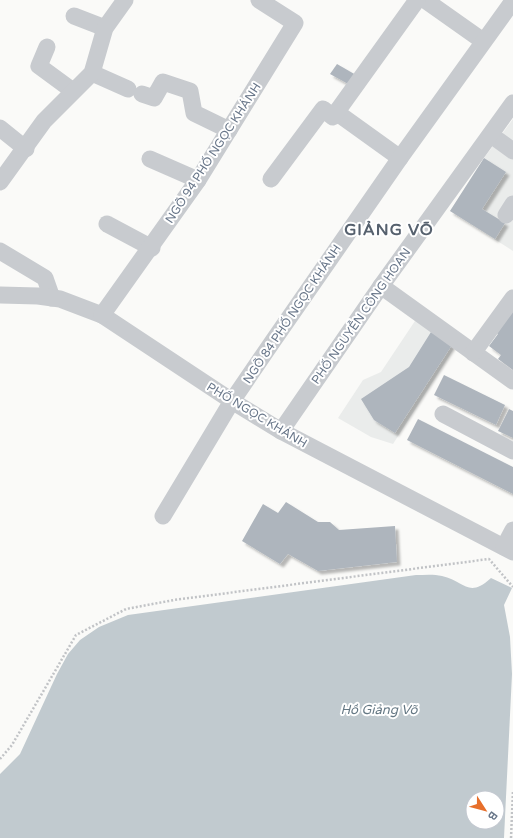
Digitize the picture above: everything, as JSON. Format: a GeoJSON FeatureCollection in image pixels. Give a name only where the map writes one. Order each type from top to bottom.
{"type":"FeatureCollection","features":[{"type":"Feature","properties":{"kind":"street"},"geometry":{"type":"LineString","coordinates":[[0,182],[26,149],[44,121],[92,72],[105,28],[125,0]]}},
{"type":"Feature","properties":{"kind":"street","name":"NGÕ 94 PHỐ NGỌC KHÁNH"},"geometry":{"type":"LineString","coordinates":[[102,315],[152,248],[198,180],[295,22],[259,0]]}},
{"type":"Feature","properties":{"kind":"street"},"geometry":{"type":"LineString","coordinates":[[271,179],[323,109],[333,117],[417,0]]}},
{"type":"Feature","properties":{"kind":"street"},"geometry":{"type":"LineString","coordinates":[[424,0],[483,41]]}},
{"type":"Feature","properties":{"kind":"street","name":"NGÕ 84 PHỐ NGỌC KHÁNH"},"geometry":{"type":"LineString","coordinates":[[163,516],[232,401],[400,158],[513,1]]}},
{"type":"Feature","properties":{"kind":"street"},"geometry":{"type":"LineString","coordinates":[[74,16],[105,28]]}},
{"type":"Feature","properties":{"kind":"street"},"geometry":{"type":"LineString","coordinates":[[47,47],[39,66],[73,91]]}},
{"type":"Feature","properties":{"kind":"street"},"geometry":{"type":"LineString","coordinates":[[92,72],[135,92],[154,98],[163,82],[190,91],[194,113],[229,130]]}},
{"type":"Feature","properties":{"kind":"street","name":"PHỐ NGUYỄN CÔNG HOAN"},"geometry":{"type":"LineString","coordinates":[[281,431],[381,286],[513,103]]}},
{"type":"Feature","properties":{"kind":"street"},"geometry":{"type":"LineString","coordinates":[[336,112],[400,158]]}},
{"type":"Feature","properties":{"kind":"street"},"geometry":{"type":"LineString","coordinates":[[0,128],[26,149]]}},
{"type":"Feature","properties":{"kind":"street"},"geometry":{"type":"LineString","coordinates":[[491,135],[513,151]]}},
{"type":"Feature","properties":{"kind":"street"},"geometry":{"type":"LineString","coordinates":[[150,159],[198,180]]}},
{"type":"Feature","properties":{"kind":"street"},"geometry":{"type":"LineString","coordinates":[[107,224],[152,248]]}},
{"type":"Feature","properties":{"kind":"street"},"geometry":{"type":"LineString","coordinates":[[0,251],[45,278],[52,298]]}},
{"type":"Feature","properties":{"kind":"street"},"geometry":{"type":"LineString","coordinates":[[381,286],[513,381]]}},
{"type":"Feature","properties":{"kind":"street","name":"PHỐ NGỌC KHÁNH"},"geometry":{"type":"LineString","coordinates":[[0,295],[52,298],[80,305],[102,315],[232,401],[281,431],[508,550]]}},
{"type":"Feature","properties":{"kind":"street"},"geometry":{"type":"LineString","coordinates":[[473,353],[513,298]]}},
{"type":"Feature","properties":{"kind":"street"},"geometry":{"type":"LineString","coordinates":[[443,414],[513,451]]}},
{"type":"Feature","properties":{"kind":"street"},"geometry":{"type":"LineString","coordinates":[[508,550],[513,530]]}},
{"type":"Feature","properties":{"kind":"path"},"geometry":{"type":"LineString","coordinates":[[0,759],[12,745],[76,635],[126,609],[174,600],[489,558],[513,587]]}},
{"type":"Feature","properties":{"kind":"path"},"geometry":{"type":"LineString","coordinates":[[511,838],[513,790]]}},
{"type":"Feature","properties":{"kind":"shaded area"},"geometry":{"type":"Polygon","coordinates":[[[513,119],[513,251],[450,211],[484,158],[513,119]]]}},
{"type":"Feature","properties":{"kind":"shaded area"},"geometry":{"type":"Polygon","coordinates":[[[417,318],[456,345],[393,444],[371,437],[338,418],[363,380],[381,372],[417,318]]]}},
{"type":"Feature","properties":{"kind":"water","name":"Hồ Giảng Võ"},"geometry":{"type":"Polygon","coordinates":[[[416,575],[442,576],[450,578],[466,587],[471,588],[483,584],[491,578],[512,588],[504,605],[510,637],[512,674],[505,818],[505,790],[465,790],[465,830],[504,830],[504,838],[0,838],[0,774],[20,754],[57,674],[68,654],[80,640],[99,627],[128,615],[416,575]]]}},
{"type":"Feature","properties":{"kind":"building"},"geometry":{"type":"Polygon","coordinates":[[[337,64],[356,75],[350,85],[330,74],[337,64]]]}},
{"type":"Feature","properties":{"kind":"building"},"geometry":{"type":"Polygon","coordinates":[[[484,158],[506,172],[482,209],[505,223],[495,239],[450,211],[484,158]]]}},
{"type":"Feature","properties":{"kind":"building"},"geometry":{"type":"Polygon","coordinates":[[[513,305],[513,370],[498,359],[501,355],[489,346],[498,334],[494,331],[513,305]]]}},
{"type":"Feature","properties":{"kind":"building"},"geometry":{"type":"Polygon","coordinates":[[[431,332],[452,345],[395,433],[374,420],[361,399],[409,367],[431,332]]]}},
{"type":"Feature","properties":{"kind":"building"},"geometry":{"type":"Polygon","coordinates":[[[444,375],[505,405],[496,425],[434,395],[444,375]]]}},
{"type":"Feature","properties":{"kind":"building"},"geometry":{"type":"Polygon","coordinates":[[[509,409],[513,411],[513,438],[498,431],[509,409]]]}},
{"type":"Feature","properties":{"kind":"building"},"geometry":{"type":"Polygon","coordinates":[[[418,419],[513,467],[513,494],[407,440],[418,419]]]}},
{"type":"Feature","properties":{"kind":"building"},"geometry":{"type":"Polygon","coordinates":[[[286,502],[318,522],[330,522],[339,530],[395,526],[397,562],[318,571],[288,554],[280,564],[242,541],[263,504],[278,513],[286,502]]]}},
{"type":"Feature","properties":{"kind":"district","name":"GIẢNG VÕ"},"geometry":{"type":"Point","coordinates":[389,229]}}]}
